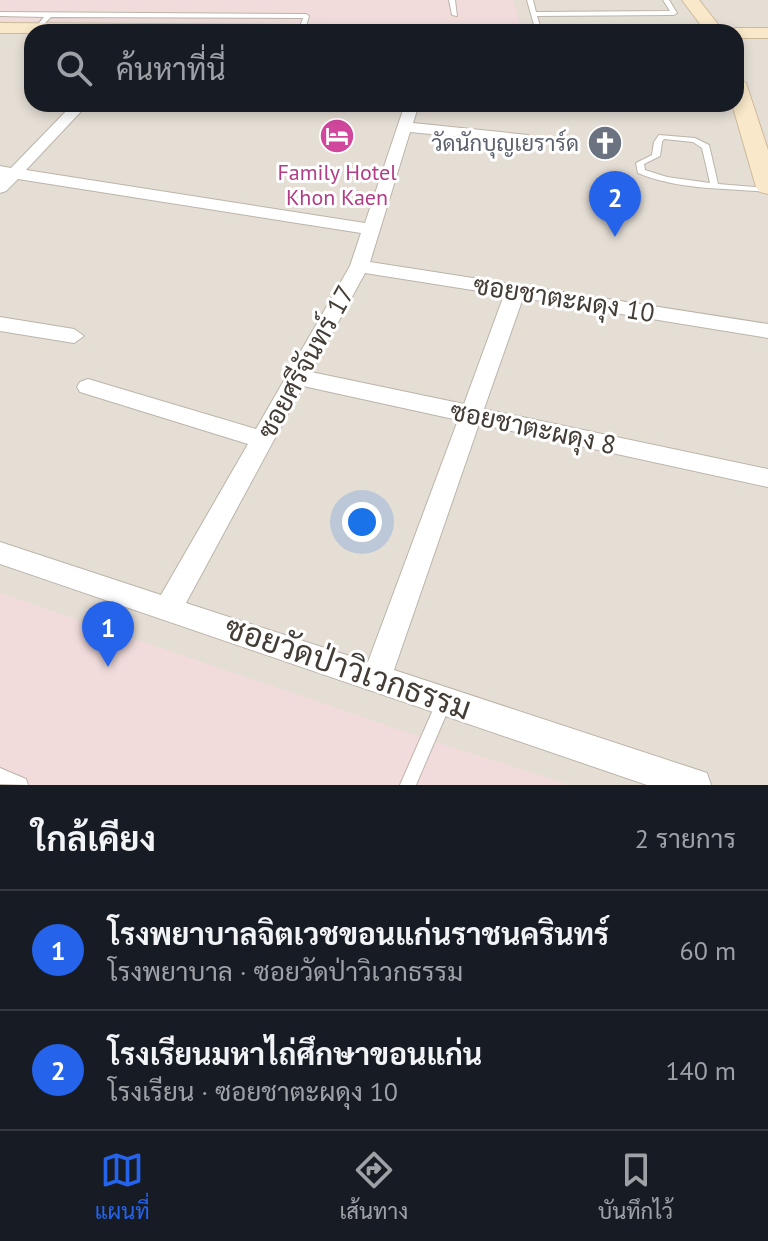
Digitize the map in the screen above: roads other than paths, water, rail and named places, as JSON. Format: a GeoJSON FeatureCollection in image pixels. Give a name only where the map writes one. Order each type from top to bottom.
{"type":"FeatureCollection","features":[{"type":"Feature","properties":{"kind":"main road"},"geometry":{"type":"LineString","coordinates":[[690,0],[709,24]]}},
{"type":"Feature","properties":{"kind":"main road"},"geometry":{"type":"LineString","coordinates":[[0,28],[24,28]]}},
{"type":"Feature","properties":{"kind":"main road"},"geometry":{"type":"LineString","coordinates":[[0,41],[24,33]]}},
{"type":"Feature","properties":{"kind":"main road"},"geometry":{"type":"LineString","coordinates":[[744,33],[768,33]]}},
{"type":"Feature","properties":{"kind":"main road"},"geometry":{"type":"LineString","coordinates":[[744,45],[768,46]]}},
{"type":"Feature","properties":{"kind":"main road"},"geometry":{"type":"LineString","coordinates":[[744,109],[768,188]]}},
{"type":"Feature","properties":{"kind":"street"},"geometry":{"type":"LineString","coordinates":[[0,188],[8,172],[72,112]]}},
{"type":"Feature","properties":{"kind":"street","name":"ซอยศรีจันทร์ 17"},"geometry":{"type":"LineString","coordinates":[[169,607],[359,266],[409,112]]}},
{"type":"Feature","properties":{"kind":"street"},"geometry":{"type":"LineString","coordinates":[[404,127],[523,138]]}},
{"type":"Feature","properties":{"kind":"street"},"geometry":{"type":"LineString","coordinates":[[8,172],[372,229]]}},
{"type":"Feature","properties":{"kind":"street","name":"ซอยชาตะผดุง 10"},"geometry":{"type":"LineString","coordinates":[[359,266],[768,331]]}},
{"type":"Feature","properties":{"kind":"street"},"geometry":{"type":"LineString","coordinates":[[377,677],[515,292]]}},
{"type":"Feature","properties":{"kind":"street"},"geometry":{"type":"LineString","coordinates":[[0,324],[74,336]]}},
{"type":"Feature","properties":{"kind":"street","name":"ซอยชาตะผดุง 8"},"geometry":{"type":"LineString","coordinates":[[298,377],[768,478]]}},
{"type":"Feature","properties":{"kind":"street"},"geometry":{"type":"LineString","coordinates":[[88,387],[263,440]]}},
{"type":"Feature","properties":{"kind":"street","name":"ซอยวัดป่าวิเวกธรรม"},"geometry":{"type":"LineString","coordinates":[[0,553],[695,785]]}},
{"type":"Feature","properties":{"kind":"lane"},"geometry":{"type":"LineString","coordinates":[[452,0],[455,15]]}},
{"type":"Feature","properties":{"kind":"lane"},"geometry":{"type":"LineString","coordinates":[[530,0],[537,24]]}},
{"type":"Feature","properties":{"kind":"lane"},"geometry":{"type":"LineString","coordinates":[[542,24],[561,14],[674,13],[666,0]]}},
{"type":"Feature","properties":{"kind":"lane"},"geometry":{"type":"LineString","coordinates":[[558,5],[561,14]]}},
{"type":"Feature","properties":{"kind":"lane"},"geometry":{"type":"LineString","coordinates":[[0,14],[29,24]]}},
{"type":"Feature","properties":{"kind":"lane"},"geometry":{"type":"LineString","coordinates":[[714,184],[706,147],[695,140],[662,137],[656,156],[640,163],[639,167],[649,176],[714,184],[768,188]]}},
{"type":"Feature","properties":{"kind":"lane"},"geometry":{"type":"LineString","coordinates":[[408,785],[444,701]]}},
{"type":"Feature","properties":{"kind":"lane"},"geometry":{"type":"LineString","coordinates":[[0,776],[20,785]]}},
{"type":"Feature","properties":{"kind":"place","name":"Family Hotel Khon Kaen"},"geometry":{"type":"Point","coordinates":[337,136]}},
{"type":"Feature","properties":{"kind":"place","name":"วัดนักบุญเยราร์ด"},"geometry":{"type":"Point","coordinates":[605,143]}},
{"type":"Feature","properties":{"kind":"place","name":"โรงเรียนมหาไถ่ศึกษาขอนแก่น"},"geometry":{"type":"Point","coordinates":[615,237]}},
{"type":"Feature","properties":{"kind":"place","name":"โรงพยาบาลจิตเวชขอนแก่นราชนครินทร์"},"geometry":{"type":"Point","coordinates":[108,667]}}]}
